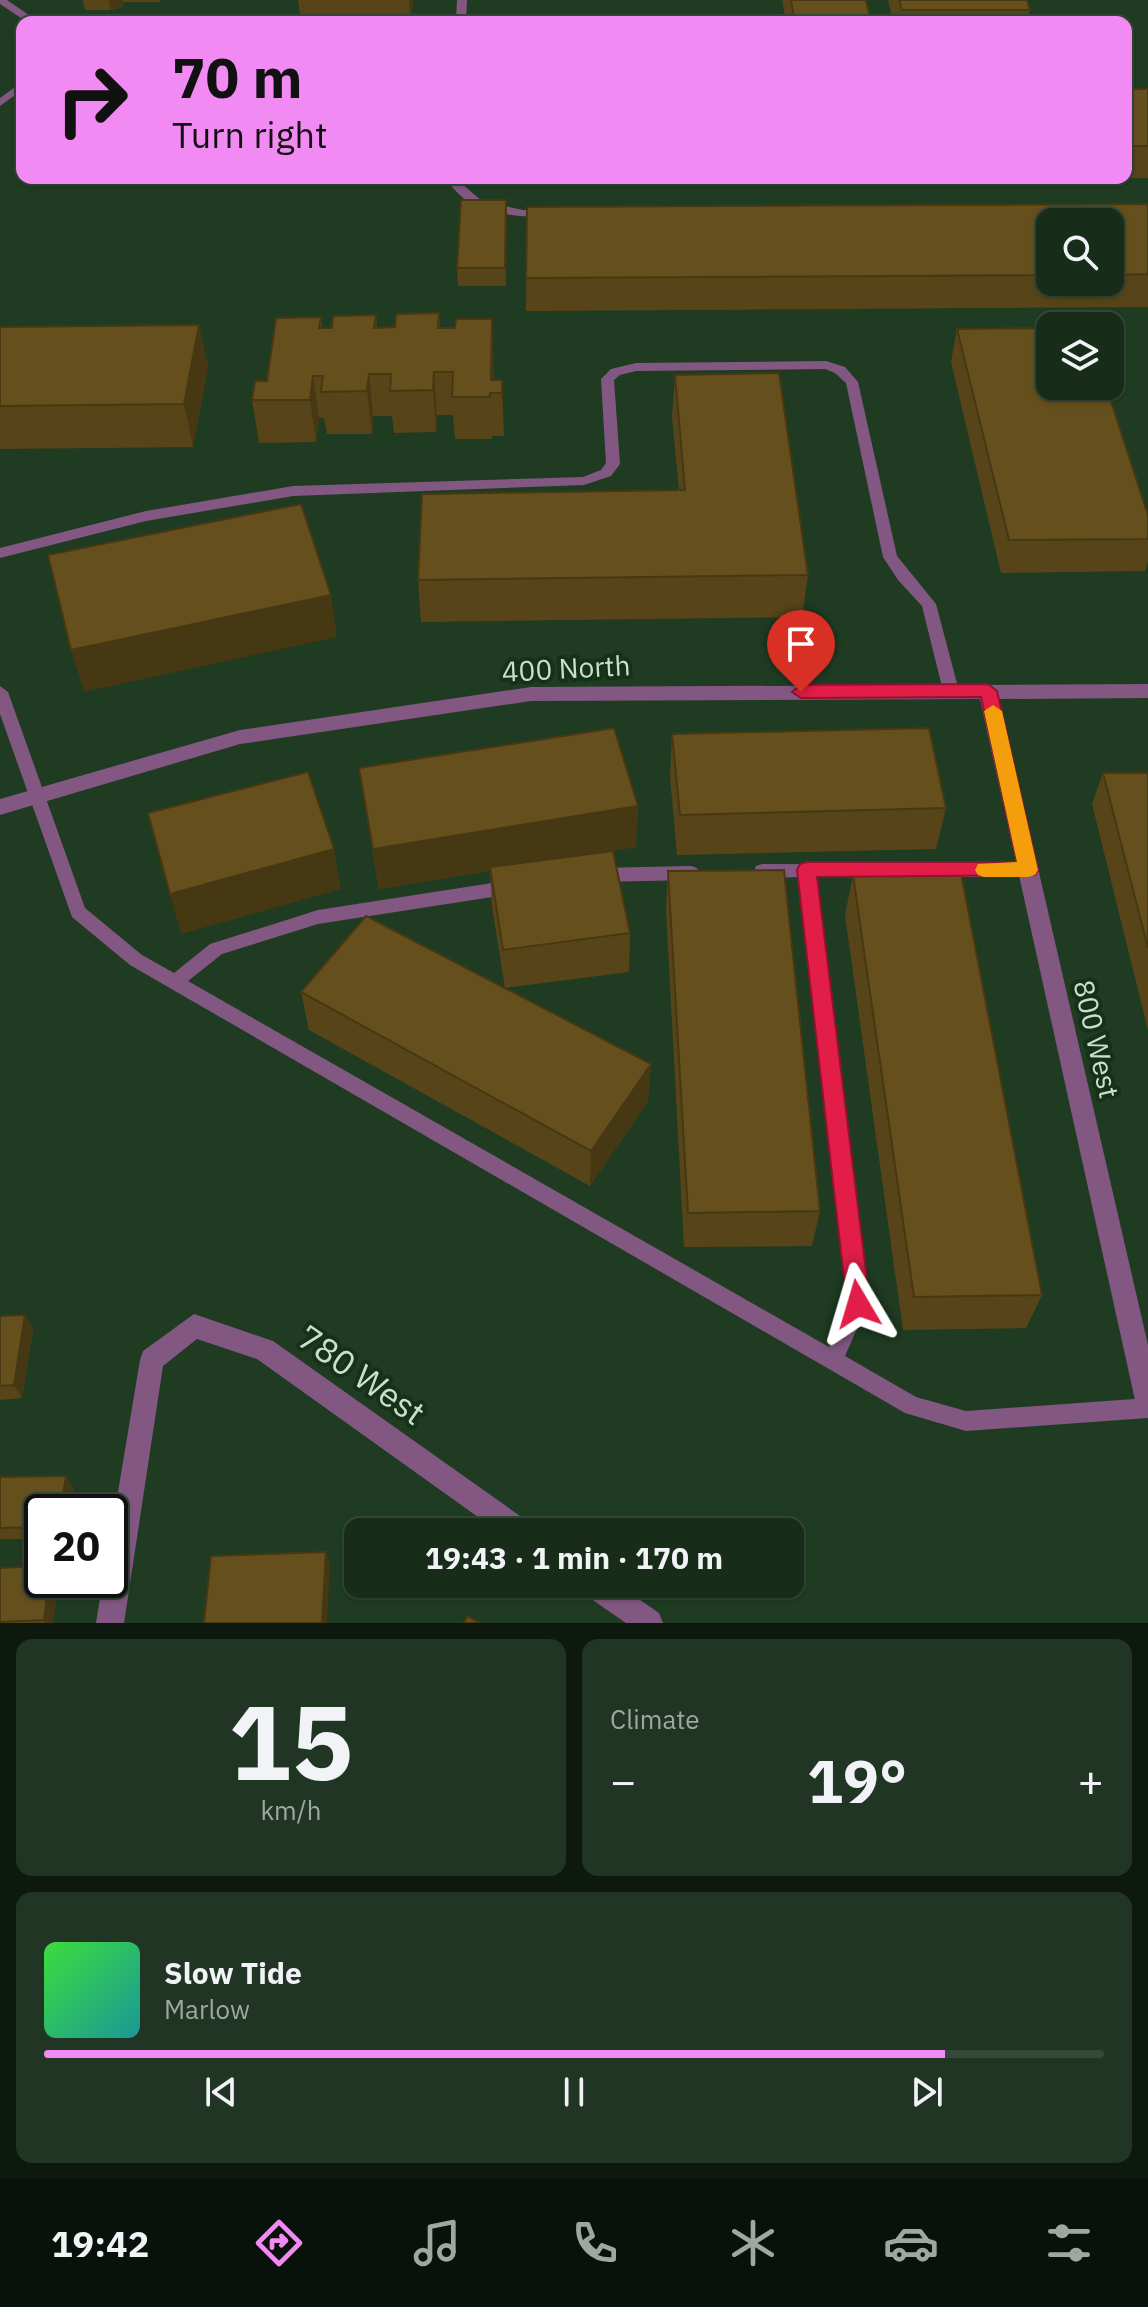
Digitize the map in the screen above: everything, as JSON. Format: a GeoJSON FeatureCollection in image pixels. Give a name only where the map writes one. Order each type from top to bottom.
{"type":"FeatureCollection","features":[{"type":"Feature","properties":{"kind":"street","name":"800 West"},"geometry":{"type":"LineString","coordinates":[[988,691],[1148,1400]]}},
{"type":"Feature","properties":{"kind":"street","name":"400 North"},"geometry":{"type":"LineString","coordinates":[[0,807],[240,737],[531,694],[1148,691]]}},
{"type":"Feature","properties":{"kind":"street","name":"780 West"},"geometry":{"type":"LineString","coordinates":[[110,1623],[152,1360],[194,1326],[264,1349],[501,1518]]}},
{"type":"Feature","properties":{"kind":"street"},"geometry":{"type":"LineString","coordinates":[[614,1598],[649,1623]]}},
{"type":"Feature","properties":{"kind":"lane"},"geometry":{"type":"LineString","coordinates":[[0,0],[25,16]]}},
{"type":"Feature","properties":{"kind":"lane"},"geometry":{"type":"LineString","coordinates":[[0,103],[16,90]]}},
{"type":"Feature","properties":{"kind":"lane"},"geometry":{"type":"LineString","coordinates":[[456,184],[478,204],[523,213],[554,212]]}},
{"type":"Feature","properties":{"kind":"lane"},"geometry":{"type":"LineString","coordinates":[[0,553],[146,516],[293,491],[584,481],[606,473],[613,464],[607,379],[616,372],[636,367],[826,365],[840,370],[852,382],[890,557],[929,604],[951,691]]}},
{"type":"Feature","properties":{"kind":"lane"},"geometry":{"type":"LineString","coordinates":[[0,692],[78,912],[136,960],[912,1406],[966,1421],[1148,1408]]}},
{"type":"Feature","properties":{"kind":"lane"},"geometry":{"type":"LineString","coordinates":[[807,870],[858,1304],[833,1360]]}},
{"type":"Feature","properties":{"kind":"lane"},"geometry":{"type":"LineString","coordinates":[[743,871],[1028,870]]}},
{"type":"Feature","properties":{"kind":"lane"},"geometry":{"type":"LineString","coordinates":[[584,876],[711,872]]}},
{"type":"Feature","properties":{"kind":"lane"},"geometry":{"type":"LineString","coordinates":[[175,982],[216,949],[318,917],[521,885]]}},
{"type":"Feature","properties":{"kind":"building"},"geometry":{"type":"Polygon","coordinates":[[[791,0],[866,0],[870,16],[794,16],[791,0]]]}},
{"type":"Feature","properties":{"kind":"building"},"geometry":{"type":"Polygon","coordinates":[[[899,0],[1027,0],[1030,10],[902,10],[899,0]]]}},
{"type":"Feature","properties":{"kind":"building"},"geometry":{"type":"Polygon","coordinates":[[[1132,89],[1148,89],[1148,146],[1132,146],[1132,89]]]}},
{"type":"Feature","properties":{"kind":"building"},"geometry":{"type":"Polygon","coordinates":[[[461,200],[506,200],[505,268],[457,268],[461,200]]]}},
{"type":"Feature","properties":{"kind":"building"},"geometry":{"type":"Polygon","coordinates":[[[1148,204],[1148,274],[1124,275],[1124,208],[1036,208],[1036,275],[526,278],[527,207],[1148,204]]]}},
{"type":"Feature","properties":{"kind":"building"},"geometry":{"type":"Polygon","coordinates":[[[439,313],[438,328],[455,328],[456,319],[492,319],[491,380],[502,380],[502,393],[490,393],[490,397],[452,397],[453,372],[434,372],[433,390],[390,391],[391,374],[369,374],[367,391],[321,392],[323,376],[313,376],[310,400],[252,400],[255,381],[267,381],[276,318],[321,317],[319,328],[332,328],[333,316],[376,315],[374,328],[395,327],[396,314],[439,313]]]}},
{"type":"Feature","properties":{"kind":"building"},"geometry":{"type":"Polygon","coordinates":[[[199,325],[184,404],[0,406],[0,327],[199,325]]]}},
{"type":"Feature","properties":{"kind":"building"},"geometry":{"type":"Polygon","coordinates":[[[1036,328],[1036,400],[1111,400],[1148,515],[1148,539],[1009,540],[957,329],[1036,328]]]}},
{"type":"Feature","properties":{"kind":"building"},"geometry":{"type":"Polygon","coordinates":[[[779,373],[808,575],[418,580],[422,494],[685,490],[675,375],[779,373]]]}},
{"type":"Feature","properties":{"kind":"building"},"geometry":{"type":"Polygon","coordinates":[[[301,504],[331,595],[71,650],[48,555],[301,504]]]}},
{"type":"Feature","properties":{"kind":"building"},"geometry":{"type":"Polygon","coordinates":[[[614,728],[638,806],[373,849],[359,768],[614,728]]]}},
{"type":"Feature","properties":{"kind":"building"},"geometry":{"type":"Polygon","coordinates":[[[929,728],[946,808],[680,815],[672,734],[929,728]]]}},
{"type":"Feature","properties":{"kind":"building"},"geometry":{"type":"Polygon","coordinates":[[[308,772],[334,849],[170,894],[148,813],[308,772]]]}},
{"type":"Feature","properties":{"kind":"building"},"geometry":{"type":"Polygon","coordinates":[[[1103,773],[1148,773],[1148,948],[1103,773]]]}},
{"type":"Feature","properties":{"kind":"building"},"geometry":{"type":"Polygon","coordinates":[[[613,851],[630,933],[503,950],[490,867],[613,851]]]}},
{"type":"Feature","properties":{"kind":"building"},"geometry":{"type":"Polygon","coordinates":[[[784,870],[820,1211],[688,1213],[668,871],[784,870]]]}},
{"type":"Feature","properties":{"kind":"building"},"geometry":{"type":"Polygon","coordinates":[[[961,873],[1042,1295],[914,1297],[853,875],[961,873]]]}},
{"type":"Feature","properties":{"kind":"building"},"geometry":{"type":"Polygon","coordinates":[[[366,916],[651,1064],[591,1151],[301,992],[366,916]]]}},
{"type":"Feature","properties":{"kind":"building"},"geometry":{"type":"Polygon","coordinates":[[[25,1315],[14,1385],[0,1386],[0,1316],[25,1315]]]}},
{"type":"Feature","properties":{"kind":"building"},"geometry":{"type":"Polygon","coordinates":[[[66,1476],[63,1494],[24,1494],[24,1527],[0,1528],[0,1477],[66,1476]]]}},
{"type":"Feature","properties":{"kind":"building"},"geometry":{"type":"Polygon","coordinates":[[[326,1552],[322,1623],[204,1623],[211,1556],[326,1552]]]}},
{"type":"Feature","properties":{"kind":"building"},"geometry":{"type":"Polygon","coordinates":[[[24,1567],[24,1598],[47,1598],[44,1620],[0,1622],[0,1568],[24,1567]]]}},
{"type":"Feature","properties":{"kind":"building"},"geometry":{"type":"Polygon","coordinates":[[[467,1616],[480,1623],[464,1623],[467,1616]]]}},
{"type":"Feature","properties":{"kind":"slow traffic"},"geometry":{"type":"LineString","coordinates":[[984,870],[1028,870],[993,711]]}},
{"type":"Feature","properties":{"kind":"route"},"geometry":{"type":"LineString","coordinates":[[801,692],[988,691],[1028,870],[807,870],[858,1304]]}}]}
